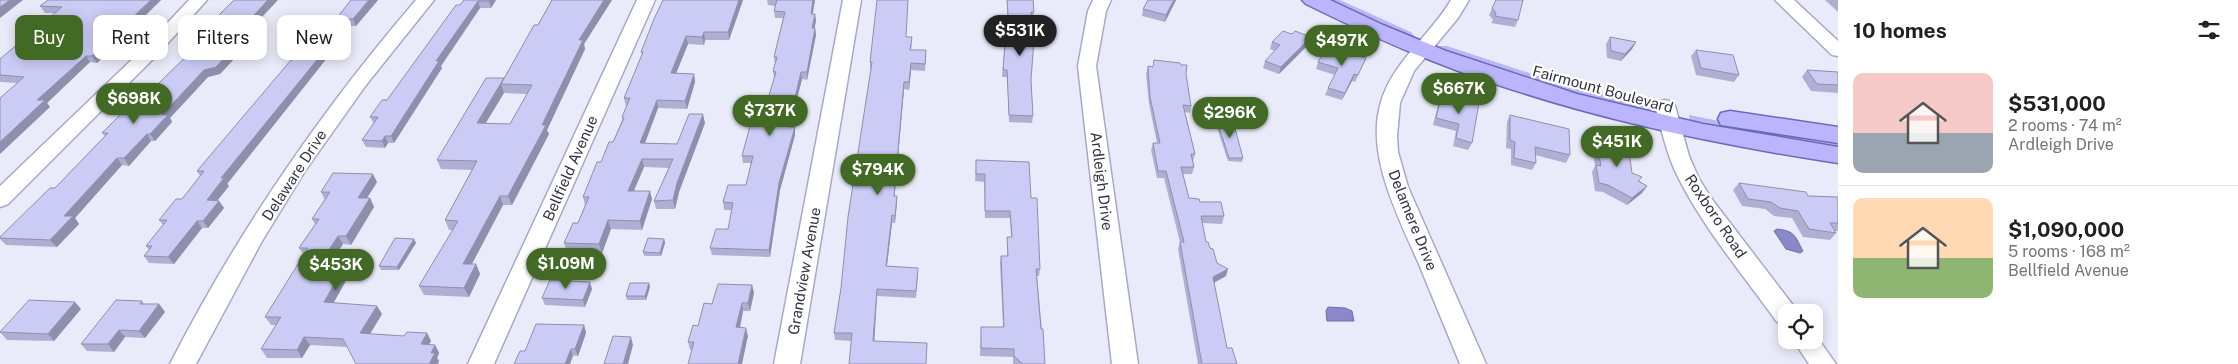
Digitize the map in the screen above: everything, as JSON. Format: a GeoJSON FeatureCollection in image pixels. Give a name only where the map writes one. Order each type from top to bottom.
{"type":"FeatureCollection","features":[{"type":"Feature","properties":{"kind":"main road","name":"Fairmount Boulevard"},"geometry":{"type":"LineString","coordinates":[[1313,0],[1427,43],[1526,86],[1667,116],[1744,140],[1838,155]]}},
{"type":"Feature","properties":{"kind":"main road","name":"Fairmount Boulevard"},"geometry":{"type":"LineString","coordinates":[[1348,0],[1427,43]]}},
{"type":"Feature","properties":{"kind":"main road","name":"Fairmount Boulevard"},"geometry":{"type":"LineString","coordinates":[[1667,116],[1756,124],[1838,135]]}},
{"type":"Feature","properties":{"kind":"street"},"geometry":{"type":"LineString","coordinates":[[0,199],[151,51],[198,0]]}},
{"type":"Feature","properties":{"kind":"street","name":"Delaware Drive"},"geometry":{"type":"LineString","coordinates":[[184,364],[243,254],[296,168],[368,69],[425,0]]}},
{"type":"Feature","properties":{"kind":"street","name":"Bellfield Avenue"},"geometry":{"type":"LineString","coordinates":[[481,364],[646,0]]}},
{"type":"Feature","properties":{"kind":"street","name":"Grandview Avenue"},"geometry":{"type":"LineString","coordinates":[[787,364],[852,0]]}},
{"type":"Feature","properties":{"kind":"street","name":"Ardleigh Drive"},"geometry":{"type":"LineString","coordinates":[[1102,0],[1096,11],[1087,66],[1125,364]]}},
{"type":"Feature","properties":{"kind":"street","name":"Delamere Drive"},"geometry":{"type":"LineString","coordinates":[[1460,0],[1452,14],[1405,70],[1390,103],[1387,136],[1388,152],[1397,187],[1473,364]]}},
{"type":"Feature","properties":{"kind":"street"},"geometry":{"type":"LineString","coordinates":[[1784,0],[1838,51]]}},
{"type":"Feature","properties":{"kind":"street","name":"Roxboro Road"},"geometry":{"type":"LineString","coordinates":[[1667,116],[1678,156],[1689,179],[1706,207],[1778,304]]}},
{"type":"Feature","properties":{"kind":"street"},"geometry":{"type":"LineString","coordinates":[[1811,349],[1822,364]]}},
{"type":"Feature","properties":{"kind":"shaded area"},"geometry":{"type":"Polygon","coordinates":[[[1320,0],[1340,0],[1411,32],[1414,36],[1413,38],[1320,0]]]}},
{"type":"Feature","properties":{"kind":"shaded area"},"geometry":{"type":"Polygon","coordinates":[[[1447,46],[1566,85],[1643,105],[1650,109],[1652,113],[1595,103],[1437,48],[1447,46]]]}},
{"type":"Feature","properties":{"kind":"shaded area"},"geometry":{"type":"Polygon","coordinates":[[[1689,115],[1754,128],[1838,140],[1838,150],[1690,125],[1689,115]]]}},
{"type":"Feature","properties":{"kind":"shaded area"},"geometry":{"type":"Polygon","coordinates":[[[1777,229],[1788,231],[1794,235],[1803,251],[1800,253],[1786,249],[1774,231],[1777,229]]]}},
{"type":"Feature","properties":{"kind":"shaded area"},"geometry":{"type":"Polygon","coordinates":[[[1328,307],[1345,308],[1352,311],[1354,321],[1327,321],[1326,311],[1328,307]]]}},
{"type":"Feature","properties":{"kind":"building"},"geometry":{"type":"Polygon","coordinates":[[[0,0],[10,0],[0,7],[0,0]]]}},
{"type":"Feature","properties":{"kind":"building"},"geometry":{"type":"Polygon","coordinates":[[[48,0],[151,0],[135,15],[93,15],[93,55],[86,56],[83,59],[83,15],[52,15],[62,7],[40,6],[48,0]]]}},
{"type":"Feature","properties":{"kind":"building"},"geometry":{"type":"Polygon","coordinates":[[[234,0],[268,0],[254,15],[219,15],[234,0]]]}},
{"type":"Feature","properties":{"kind":"building"},"geometry":{"type":"Polygon","coordinates":[[[351,0],[369,0],[353,19],[351,19],[351,15],[339,15],[351,0]]]}},
{"type":"Feature","properties":{"kind":"building"},"geometry":{"type":"Polygon","coordinates":[[[464,0],[490,0],[478,1],[436,61],[439,61],[391,136],[385,136],[382,141],[362,140],[378,117],[370,117],[382,100],[387,100],[456,5],[460,5],[464,0]]]}},
{"type":"Feature","properties":{"kind":"building"},"geometry":{"type":"Polygon","coordinates":[[[552,0],[604,0],[579,40],[583,40],[542,125],[546,125],[508,196],[500,196],[463,264],[476,264],[464,288],[419,286],[458,221],[445,220],[477,161],[437,160],[486,78],[504,78],[477,123],[510,124],[532,85],[501,84],[534,25],[538,25],[552,0]]]}},
{"type":"Feature","properties":{"kind":"building"},"geometry":{"type":"Polygon","coordinates":[[[663,0],[739,0],[728,32],[704,32],[702,37],[686,36],[671,73],[694,74],[685,101],[657,100],[640,143],[677,144],[689,114],[703,114],[677,183],[673,200],[654,201],[673,159],[642,159],[628,191],[650,191],[640,221],[608,220],[599,244],[564,243],[573,223],[578,223],[589,197],[583,197],[597,162],[601,162],[609,142],[613,142],[624,118],[622,117],[630,98],[624,98],[663,0]]]}},
{"type":"Feature","properties":{"kind":"building"},"geometry":{"type":"Polygon","coordinates":[[[777,0],[813,0],[811,14],[815,14],[812,28],[815,28],[807,72],[801,72],[788,127],[795,127],[779,183],[769,250],[710,248],[716,229],[728,229],[733,203],[723,202],[728,185],[746,185],[753,156],[742,156],[750,126],[767,126],[774,100],[768,99],[776,72],[773,71],[777,57],[774,57],[785,12],[774,11],[777,0]]]}},
{"type":"Feature","properties":{"kind":"building"},"geometry":{"type":"Polygon","coordinates":[[[877,0],[908,0],[906,37],[912,37],[910,50],[926,50],[925,64],[911,63],[909,82],[904,82],[894,196],[897,196],[895,216],[892,215],[886,266],[918,268],[916,291],[877,289],[873,341],[927,343],[926,364],[849,364],[852,333],[834,333],[841,288],[848,217],[872,62],[870,62],[877,0]]]}},
{"type":"Feature","properties":{"kind":"building"},"geometry":{"type":"Polygon","coordinates":[[[1007,0],[1033,0],[1034,12],[1031,12],[1034,39],[1031,80],[1033,116],[1009,115],[1007,70],[1003,70],[1006,30],[1009,30],[1007,0]]]}},
{"type":"Feature","properties":{"kind":"building"},"geometry":{"type":"Polygon","coordinates":[[[1148,0],[1174,0],[1166,15],[1143,9],[1148,0]]]}},
{"type":"Feature","properties":{"kind":"building"},"geometry":{"type":"Polygon","coordinates":[[[1496,0],[1523,0],[1518,20],[1495,16],[1496,13],[1492,8],[1496,0]]]}},
{"type":"Feature","properties":{"kind":"building"},"geometry":{"type":"Polygon","coordinates":[[[1283,31],[1292,34],[1295,31],[1311,37],[1281,67],[1265,61],[1280,45],[1272,42],[1283,31]]]}},
{"type":"Feature","properties":{"kind":"building"},"geometry":{"type":"Polygon","coordinates":[[[1610,37],[1636,42],[1625,54],[1611,51],[1610,37]]]}},
{"type":"Feature","properties":{"kind":"building"},"geometry":{"type":"Polygon","coordinates":[[[15,46],[15,60],[82,60],[37,100],[45,100],[0,142],[0,98],[24,77],[0,75],[0,59],[15,46]]]}},
{"type":"Feature","properties":{"kind":"building"},"geometry":{"type":"Polygon","coordinates":[[[1327,47],[1366,58],[1358,75],[1354,74],[1345,93],[1328,88],[1338,68],[1318,62],[1327,47]]]}},
{"type":"Feature","properties":{"kind":"building"},"geometry":{"type":"Polygon","coordinates":[[[1696,50],[1733,55],[1739,75],[1701,68],[1696,50]]]}},
{"type":"Feature","properties":{"kind":"building"},"geometry":{"type":"Polygon","coordinates":[[[183,60],[223,60],[216,67],[204,70],[162,115],[168,115],[150,134],[147,134],[124,158],[117,158],[64,216],[73,216],[50,240],[0,238],[50,188],[55,188],[108,133],[102,133],[121,114],[127,114],[183,60]]]}},
{"type":"Feature","properties":{"kind":"building"},"geometry":{"type":"Polygon","coordinates":[[[291,60],[317,60],[221,178],[224,178],[207,200],[219,201],[203,221],[197,221],[168,257],[144,256],[152,246],[146,246],[167,220],[159,220],[176,199],[182,199],[204,171],[197,171],[291,60]]]}},
{"type":"Feature","properties":{"kind":"building"},"geometry":{"type":"Polygon","coordinates":[[[1154,60],[1187,65],[1186,74],[1191,106],[1183,105],[1195,154],[1191,154],[1194,167],[1181,167],[1189,198],[1199,199],[1200,202],[1221,202],[1224,216],[1201,216],[1206,242],[1213,249],[1217,263],[1228,269],[1213,277],[1227,348],[1232,348],[1237,364],[1202,364],[1180,242],[1184,242],[1166,171],[1158,171],[1153,143],[1160,143],[1150,97],[1148,66],[1153,67],[1154,60]]]}},
{"type":"Feature","properties":{"kind":"building"},"geometry":{"type":"Polygon","coordinates":[[[1807,70],[1838,72],[1838,85],[1817,84],[1807,70]]]}},
{"type":"Feature","properties":{"kind":"building"},"geometry":{"type":"Polygon","coordinates":[[[1442,93],[1479,103],[1472,143],[1456,138],[1459,124],[1436,118],[1442,93]]]}},
{"type":"Feature","properties":{"kind":"building"},"geometry":{"type":"Polygon","coordinates":[[[1510,115],[1569,129],[1570,155],[1535,147],[1536,163],[1514,158],[1515,142],[1510,140],[1510,115]]]}},
{"type":"Feature","properties":{"kind":"building"},"geometry":{"type":"Polygon","coordinates":[[[1217,121],[1233,121],[1243,158],[1229,158],[1217,121]]]}},
{"type":"Feature","properties":{"kind":"building"},"geometry":{"type":"Polygon","coordinates":[[[1596,138],[1628,145],[1632,173],[1642,177],[1638,181],[1647,186],[1632,198],[1608,185],[1599,183],[1596,165],[1601,166],[1596,138]]]}},
{"type":"Feature","properties":{"kind":"building"},"geometry":{"type":"Polygon","coordinates":[[[976,160],[1029,162],[1031,198],[1037,198],[1040,269],[1036,269],[1045,364],[1023,364],[1014,356],[1014,349],[981,348],[981,327],[1004,327],[1001,256],[1008,256],[1007,237],[1012,237],[1010,211],[985,211],[985,174],[976,174],[976,160]]]}},
{"type":"Feature","properties":{"kind":"building"},"geometry":{"type":"Polygon","coordinates":[[[333,173],[373,174],[358,198],[370,198],[346,236],[338,236],[316,270],[342,271],[324,302],[377,306],[360,333],[404,336],[407,332],[427,333],[421,344],[435,345],[431,353],[435,353],[429,364],[356,364],[343,339],[304,337],[297,350],[261,349],[281,317],[265,317],[308,248],[299,248],[319,219],[312,219],[330,192],[321,192],[333,173]]]}},
{"type":"Feature","properties":{"kind":"building"},"geometry":{"type":"Polygon","coordinates":[[[1739,183],[1806,192],[1808,196],[1838,197],[1838,223],[1830,223],[1836,233],[1809,229],[1798,211],[1780,208],[1771,202],[1748,199],[1739,183]]]}},
{"type":"Feature","properties":{"kind":"building"},"geometry":{"type":"Polygon","coordinates":[[[395,238],[414,239],[397,267],[379,266],[395,238]]]}},
{"type":"Feature","properties":{"kind":"building"},"geometry":{"type":"Polygon","coordinates":[[[648,238],[664,239],[660,253],[643,252],[648,238]]]}},
{"type":"Feature","properties":{"kind":"building"},"geometry":{"type":"Polygon","coordinates":[[[550,280],[590,282],[583,300],[542,298],[550,280]]]}},
{"type":"Feature","properties":{"kind":"building"},"geometry":{"type":"Polygon","coordinates":[[[630,283],[649,283],[645,296],[626,296],[630,283]]]}},
{"type":"Feature","properties":{"kind":"building"},"geometry":{"type":"Polygon","coordinates":[[[718,284],[752,285],[748,303],[742,303],[736,327],[746,328],[738,364],[688,364],[694,342],[688,342],[693,325],[698,326],[704,303],[712,304],[718,284]]]}},
{"type":"Feature","properties":{"kind":"building"},"geometry":{"type":"Polygon","coordinates":[[[29,300],[75,302],[48,334],[0,332],[29,300]]]}},
{"type":"Feature","properties":{"kind":"building"},"geometry":{"type":"Polygon","coordinates":[[[116,300],[142,301],[140,304],[159,304],[139,331],[119,330],[108,344],[81,344],[116,300]]]}},
{"type":"Feature","properties":{"kind":"building"},"geometry":{"type":"Polygon","coordinates":[[[536,324],[584,325],[575,349],[571,349],[565,364],[514,364],[520,351],[525,351],[536,324]]]}},
{"type":"Feature","properties":{"kind":"building"},"geometry":{"type":"Polygon","coordinates":[[[613,336],[631,337],[623,364],[604,364],[613,336]]]}}]}
